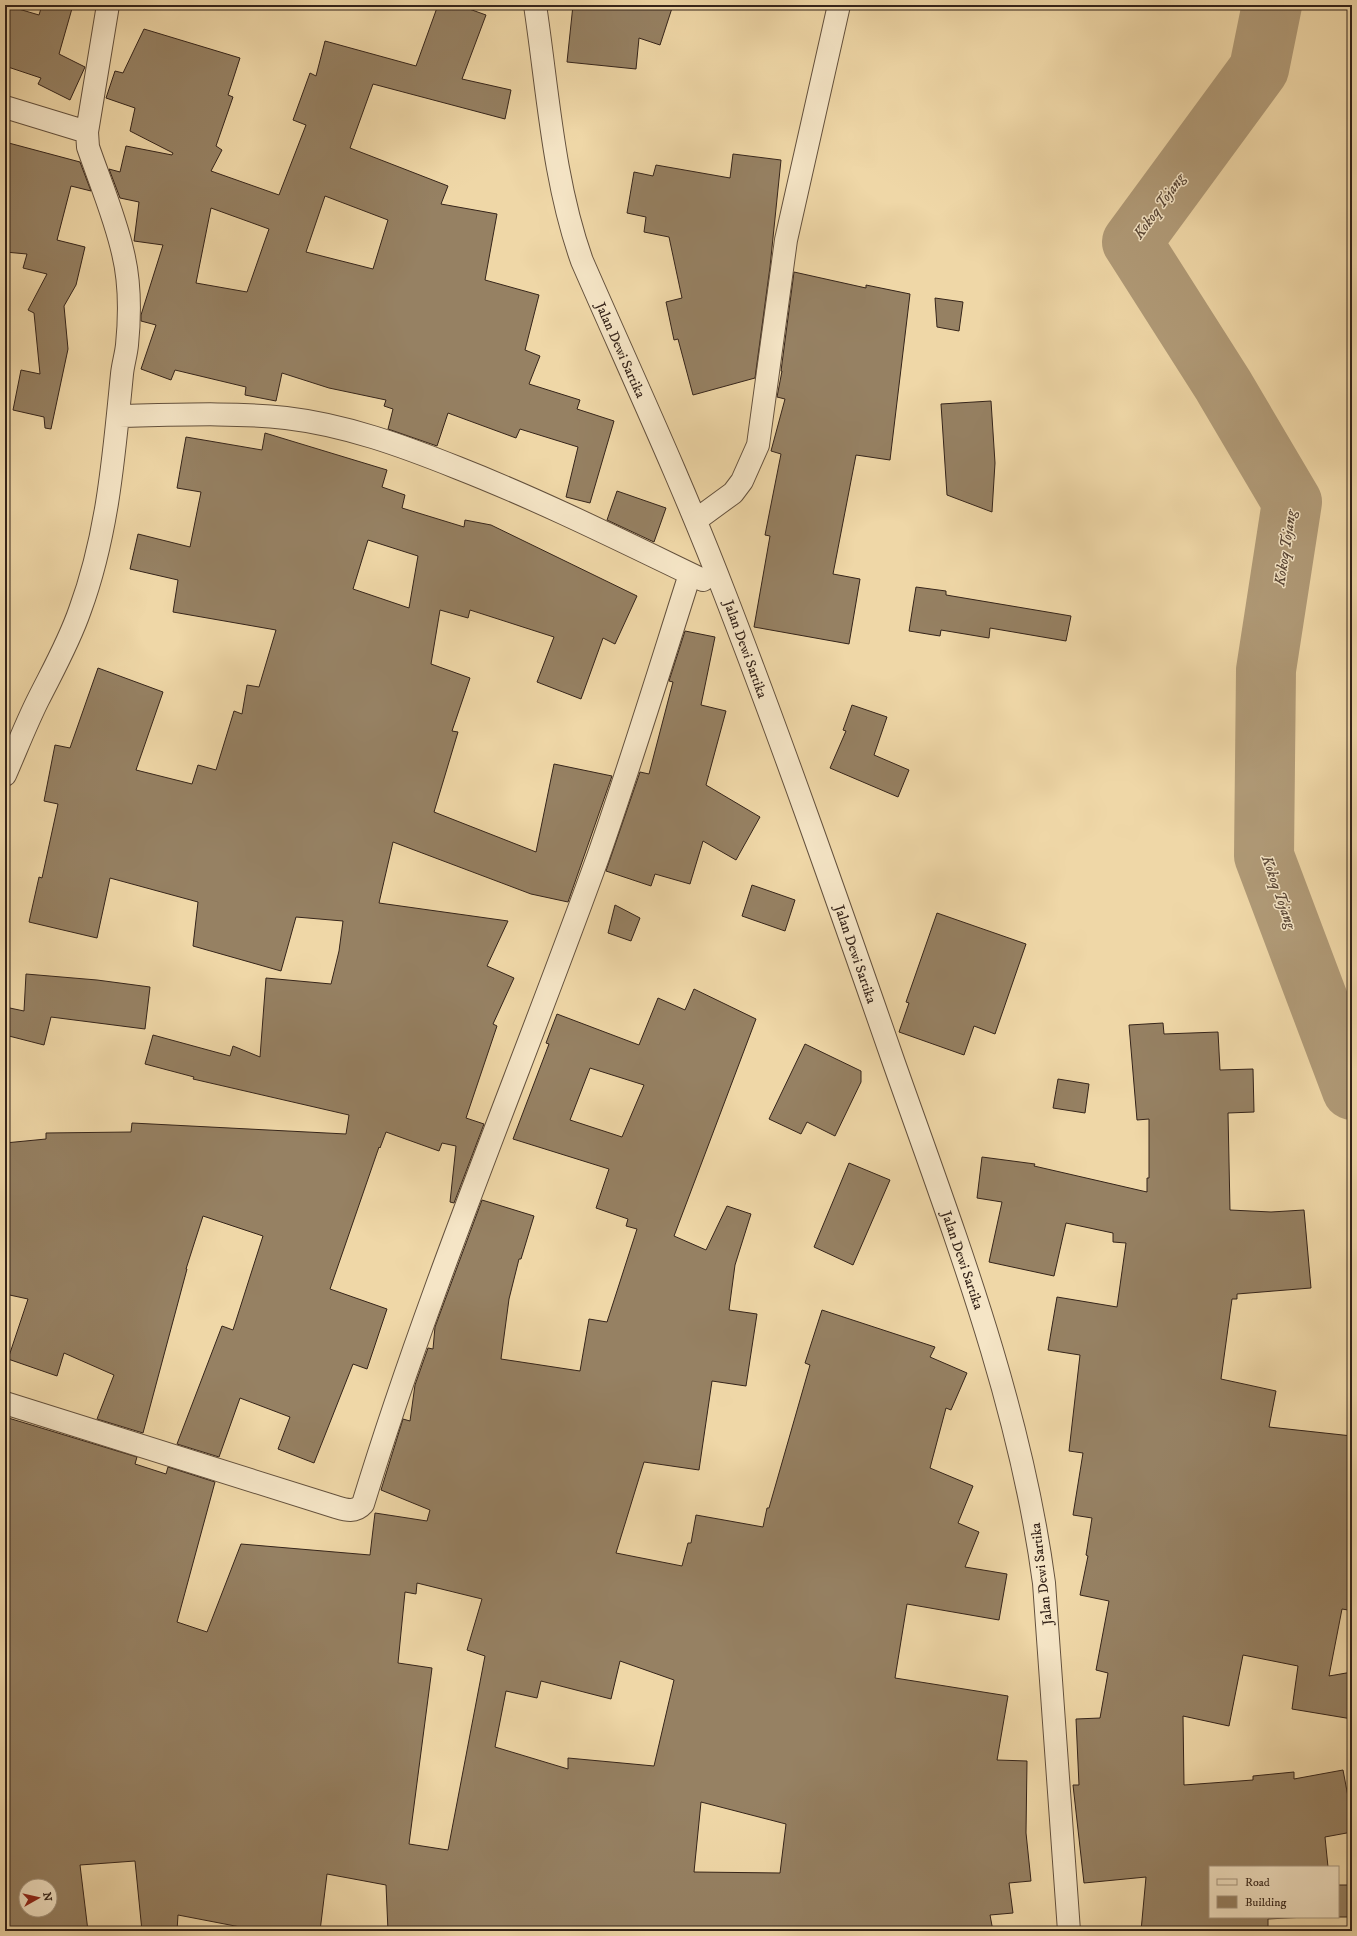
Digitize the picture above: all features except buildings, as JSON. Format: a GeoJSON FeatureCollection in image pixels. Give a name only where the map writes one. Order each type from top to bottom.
{"type":"FeatureCollection","features":[{"type":"Feature","properties":{"kind":"street"},"geometry":{"type":"LineString","coordinates":[[5,775],[37,702],[65,648],[80,610],[96,559],[106,515],[119,416],[122,372],[129,314],[124,254],[88,147],[87,132],[108,5]]}},
{"type":"Feature","properties":{"kind":"street","name":"Jalan Dewi Sartika"},"geometry":{"type":"LineString","coordinates":[[535,5],[561,189],[570,227],[585,269],[696,520],[724,590],[810,822],[984,1322],[1024,1467],[1037,1532],[1044,1583],[1069,1931]]}},
{"type":"Feature","properties":{"kind":"street"},"geometry":{"type":"LineString","coordinates":[[696,520],[733,493],[742,481],[758,445],[786,240],[839,5]]}},
{"type":"Feature","properties":{"kind":"street"},"geometry":{"type":"LineString","coordinates":[[5,107],[87,132]]}},
{"type":"Feature","properties":{"kind":"street"},"geometry":{"type":"LineString","coordinates":[[119,416],[221,414],[286,418],[334,426],[377,438],[520,492],[724,590]]}},
{"type":"Feature","properties":{"kind":"street"},"geometry":{"type":"LineString","coordinates":[[5,1403],[336,1507],[355,1510],[363,1504],[388,1423],[459,1225],[598,856],[690,574]]}},
{"type":"Feature","properties":{"kind":"waterway","name":"Kokoq Tojang"},"geometry":{"type":"LineString","coordinates":[[1272,5],[1259,69],[1132,242],[1223,385],[1292,502],[1266,670],[1264,856],[1352,1090]]}}]}
